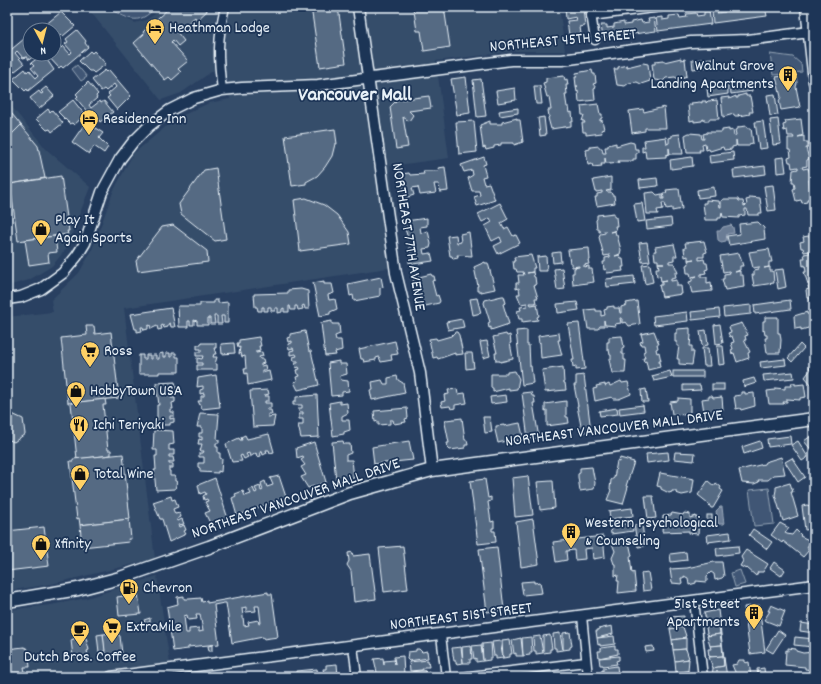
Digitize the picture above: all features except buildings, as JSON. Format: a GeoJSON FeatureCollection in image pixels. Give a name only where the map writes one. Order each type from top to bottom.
{"type":"FeatureCollection","features":[{"type":"Feature","properties":{"kind":"main road","name":"NORTHEAST VANCOUVER MALL DRIVE"},"geometry":{"type":"LineString","coordinates":[[7,601],[78,589],[120,578],[350,493],[432,470],[814,419]]}},
{"type":"Feature","properties":{"kind":"street"},"geometry":{"type":"LineString","coordinates":[[222,90],[218,55],[220,26],[225,7]]}},
{"type":"Feature","properties":{"kind":"street","name":"NORTHEAST 77TH AVENUE"},"geometry":{"type":"LineString","coordinates":[[358,7],[396,273],[420,373],[432,470]]}},
{"type":"Feature","properties":{"kind":"street"},"geometry":{"type":"LineString","coordinates":[[590,7],[595,40]]}},
{"type":"Feature","properties":{"kind":"street"},"geometry":{"type":"LineString","coordinates":[[591,16],[661,7]]}},
{"type":"Feature","properties":{"kind":"street"},"geometry":{"type":"LineString","coordinates":[[806,7],[814,82]]}},
{"type":"Feature","properties":{"kind":"street","name":"NORTHEAST 45TH STREET"},"geometry":{"type":"LineString","coordinates":[[7,299],[27,294],[45,287],[72,263],[84,243],[107,182],[124,153],[149,126],[170,110],[194,98],[222,90],[318,85],[512,60],[562,60],[691,42],[748,40],[809,32]]}},
{"type":"Feature","properties":{"kind":"street","name":"NORTHEAST 51ST STREET"},"geometry":{"type":"LineString","coordinates":[[111,677],[814,586]]}},
{"type":"Feature","properties":{"kind":"street"},"geometry":{"type":"LineString","coordinates":[[694,601],[703,677]]}},
{"type":"Feature","properties":{"kind":"street"},"geometry":{"type":"LineString","coordinates":[[582,616],[588,677]]}},
{"type":"Feature","properties":{"kind":"street"},"geometry":{"type":"LineString","coordinates":[[441,635],[446,677]]}},
{"type":"Feature","properties":{"kind":"street"},"geometry":{"type":"LineString","coordinates":[[353,646],[357,677]]}},
{"type":"Feature","properties":{"kind":"street"},"geometry":{"type":"LineString","coordinates":[[461,677],[517,674],[586,662]]}},
{"type":"Feature","properties":{"kind":"shaded area"},"geometry":{"type":"Polygon","coordinates":[[[99,7],[135,23],[146,20],[155,14],[155,7],[219,7],[213,29],[214,70],[181,93],[161,100],[90,11],[99,7]]]}},
{"type":"Feature","properties":{"kind":"shaded area"},"geometry":{"type":"Polygon","coordinates":[[[103,7],[153,7],[153,10],[140,19],[135,19],[123,16],[103,7]]]}},
{"type":"Feature","properties":{"kind":"shaded area"},"geometry":{"type":"Polygon","coordinates":[[[230,7],[559,7],[565,51],[516,51],[436,61],[449,158],[390,166],[401,266],[124,308],[155,559],[51,584],[7,591],[7,317],[53,312],[51,300],[79,273],[92,250],[113,192],[133,154],[175,119],[209,103],[230,99],[225,67],[224,35],[230,7]]]}},
{"type":"Feature","properties":{"kind":"shaded area"},"geometry":{"type":"Polygon","coordinates":[[[770,54],[793,57],[801,64],[802,72],[773,75],[770,54]]]}},
{"type":"Feature","properties":{"kind":"shaded area"},"geometry":{"type":"Polygon","coordinates":[[[77,65],[87,77],[81,81],[72,69],[77,65]]]}},
{"type":"Feature","properties":{"kind":"shaded area"},"geometry":{"type":"Polygon","coordinates":[[[7,101],[46,149],[90,187],[66,249],[52,266],[29,280],[7,286],[7,101]]]}},
{"type":"Feature","properties":{"kind":"shaded area"},"geometry":{"type":"Polygon","coordinates":[[[731,225],[734,233],[727,234],[726,241],[721,242],[718,240],[717,231],[720,231],[723,227],[731,225]]]}},
{"type":"Feature","properties":{"kind":"shaded area"},"geometry":{"type":"Polygon","coordinates":[[[769,488],[774,524],[754,526],[749,490],[769,488]]]}},
{"type":"Feature","properties":{"kind":"shaded area"},"geometry":{"type":"Polygon","coordinates":[[[722,507],[724,524],[718,524],[716,511],[722,507]]]}},
{"type":"Feature","properties":{"kind":"shaded area"},"geometry":{"type":"Polygon","coordinates":[[[740,570],[745,584],[735,587],[731,573],[740,570]]]}},
{"type":"Feature","properties":{"kind":"shaded area"},"geometry":{"type":"Polygon","coordinates":[[[157,576],[170,664],[71,677],[7,677],[7,610],[51,605],[87,598],[157,576]]]}},
{"type":"Feature","properties":{"kind":"place","name":"Heathman Lodge"},"geometry":{"type":"Point","coordinates":[155,45]}},
{"type":"Feature","properties":{"kind":"place","name":"Walnut Grove Landing Apartments"},"geometry":{"type":"Point","coordinates":[788,92]}},
{"type":"Feature","properties":{"kind":"place","name":"Residence Inn"},"geometry":{"type":"Point","coordinates":[89,136]}},
{"type":"Feature","properties":{"kind":"place","name":"Play It Again Sports"},"geometry":{"type":"Point","coordinates":[41,246]}},
{"type":"Feature","properties":{"kind":"place","name":"Ross"},"geometry":{"type":"Point","coordinates":[90,368]}},
{"type":"Feature","properties":{"kind":"place","name":"HobbyTown USA"},"geometry":{"type":"Point","coordinates":[76,408]}},
{"type":"Feature","properties":{"kind":"place","name":"Ichi Teriyaki"},"geometry":{"type":"Point","coordinates":[79,442]}},
{"type":"Feature","properties":{"kind":"place","name":"Total Wine"},"geometry":{"type":"Point","coordinates":[80,491]}},
{"type":"Feature","properties":{"kind":"place","name":"Western Psychological & Counseling"},"geometry":{"type":"Point","coordinates":[571,549]}},
{"type":"Feature","properties":{"kind":"place","name":"Xfinity"},"geometry":{"type":"Point","coordinates":[41,561]}},
{"type":"Feature","properties":{"kind":"place","name":"Chevron"},"geometry":{"type":"Point","coordinates":[129,605]}},
{"type":"Feature","properties":{"kind":"place","name":"51st Street Apartments"},"geometry":{"type":"Point","coordinates":[754,630]}},
{"type":"Feature","properties":{"kind":"place","name":"ExtraMile"},"geometry":{"type":"Point","coordinates":[112,644]}},
{"type":"Feature","properties":{"kind":"place","name":"Dutch Bros. Coffee"},"geometry":{"type":"Point","coordinates":[80,647]}},
{"type":"Feature","properties":{"kind":"district","name":"Vancouver Mall"},"geometry":{"type":"Point","coordinates":[355,96]}}]}
